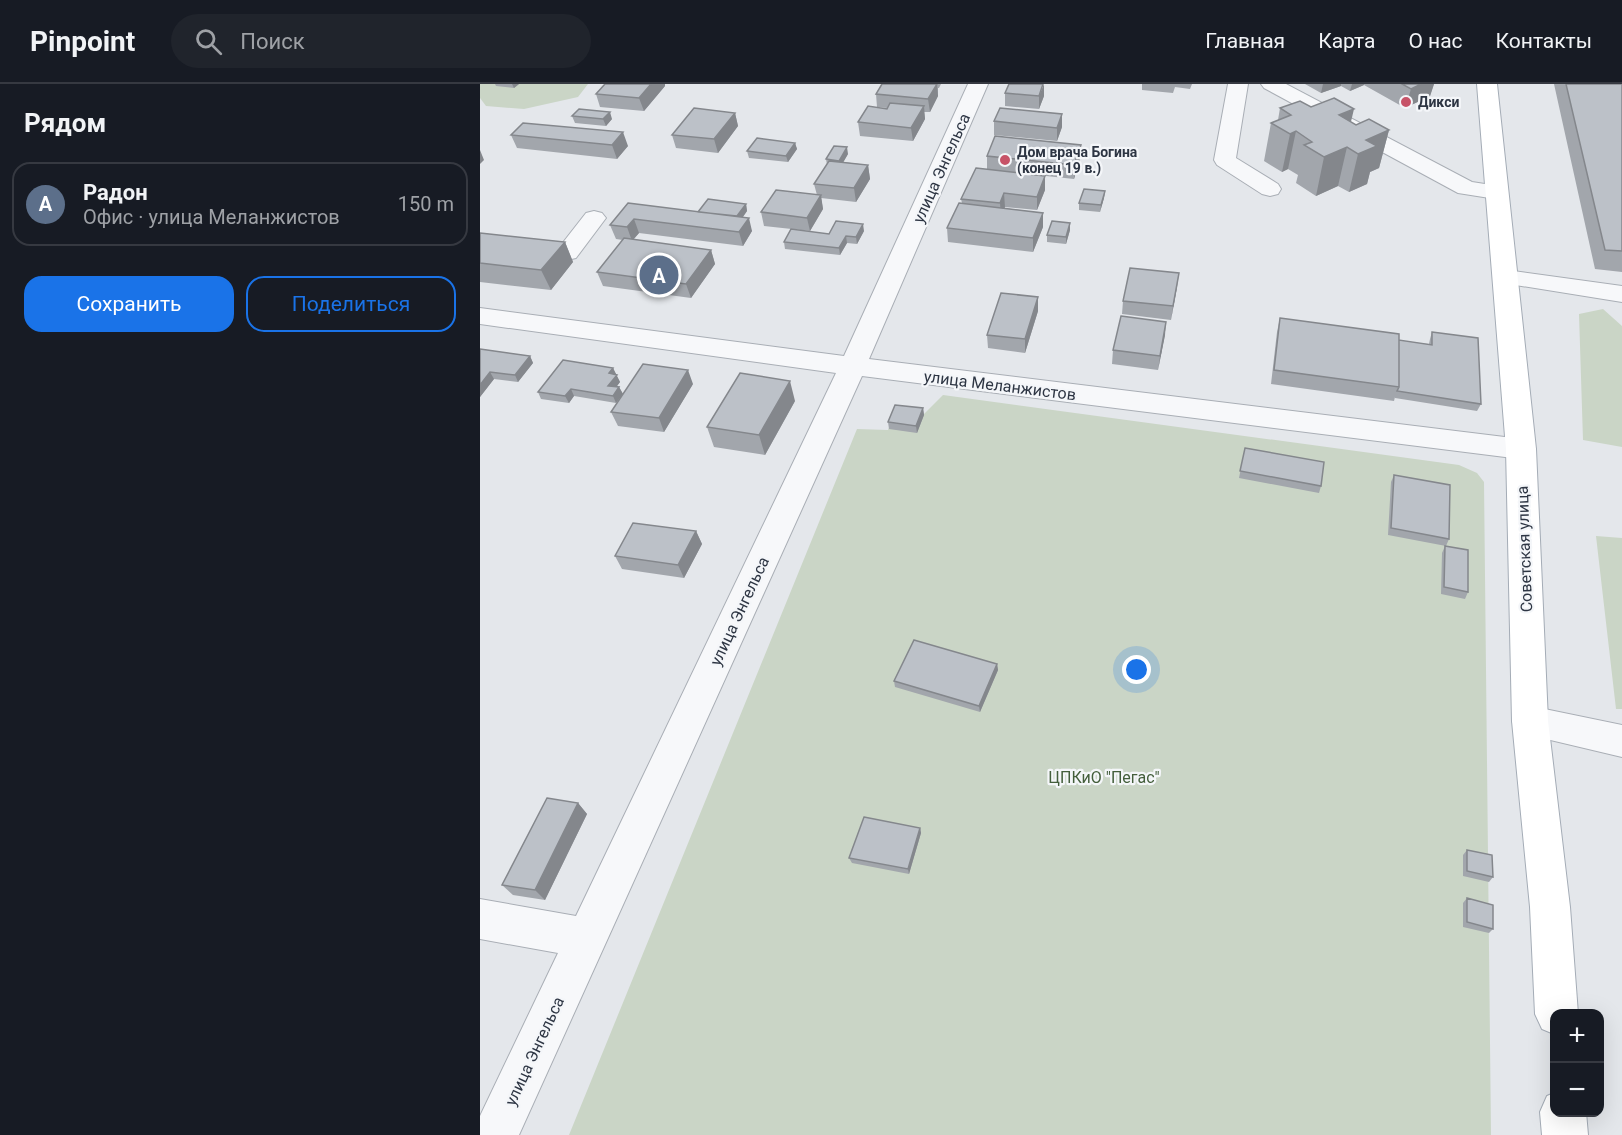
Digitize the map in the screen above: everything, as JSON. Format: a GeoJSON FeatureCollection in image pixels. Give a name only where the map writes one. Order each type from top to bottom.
{"type":"FeatureCollection","features":[{"type":"Feature","properties":{"kind":"main road","name":"Советская улица"},"geometry":{"type":"LineString","coordinates":[[1487,84],[1521,449],[1530,721],[1550,907],[1557,1009]]}},
{"type":"Feature","properties":{"kind":"main road"},"geometry":{"type":"LineString","coordinates":[[1563,1117],[1565,1135]]}},
{"type":"Feature","properties":{"kind":"street","name":"улица Энгельса"},"geometry":{"type":"LineString","coordinates":[[495,1135],[853,366],[978,84]]}},
{"type":"Feature","properties":{"kind":"street"},"geometry":{"type":"LineString","coordinates":[[1238,84],[1225,160],[1270,189]]}},
{"type":"Feature","properties":{"kind":"street"},"geometry":{"type":"LineString","coordinates":[[1271,84],[1466,188],[1496,192]]}},
{"type":"Feature","properties":{"kind":"street"},"geometry":{"type":"LineString","coordinates":[[480,244],[567,253],[594,218]]}},
{"type":"Feature","properties":{"kind":"street"},"geometry":{"type":"LineString","coordinates":[[1506,277],[1622,294]]}},
{"type":"Feature","properties":{"kind":"street","name":"улица Меланжистов"},"geometry":{"type":"LineString","coordinates":[[480,316],[853,366],[1521,449]]}},
{"type":"Feature","properties":{"kind":"street"},"geometry":{"type":"LineString","coordinates":[[1530,721],[1622,741]]}},
{"type":"Feature","properties":{"kind":"street"},"geometry":{"type":"LineString","coordinates":[[480,919],[587,938]]}},
{"type":"Feature","properties":{"kind":"green space"},"geometry":{"type":"Polygon","coordinates":[[[480,84],[588,84],[578,97],[524,109],[486,106],[480,98],[480,84]]]}},
{"type":"Feature","properties":{"kind":"green space"},"geometry":{"type":"Polygon","coordinates":[[[1603,309],[1622,326],[1622,447],[1583,440],[1579,314],[1603,309]]]}},
{"type":"Feature","properties":{"kind":"green space","name":"ЦПКиО \"Пегас\""},"geometry":{"type":"Polygon","coordinates":[[[943,395],[1459,465],[1477,473],[1484,482],[1491,1135],[569,1135],[857,429],[888,430],[895,411],[924,414],[943,395]]]}},
{"type":"Feature","properties":{"kind":"green space"},"geometry":{"type":"Polygon","coordinates":[[[1596,536],[1622,538],[1622,709],[1616,709],[1596,536]]]}},
{"type":"Feature","properties":{"kind":"building"},"geometry":{"type":"Polygon","coordinates":[[[605,84],[651,84],[639,98],[596,94],[605,84]]]}},
{"type":"Feature","properties":{"kind":"building"},"geometry":{"type":"Polygon","coordinates":[[[882,84],[937,84],[928,99],[876,94],[882,84]]]}},
{"type":"Feature","properties":{"kind":"building"},"geometry":{"type":"Polygon","coordinates":[[[1009,84],[1043,84],[1039,96],[1005,93],[1009,84]]]}},
{"type":"Feature","properties":{"kind":"building"},"geometry":{"type":"Polygon","coordinates":[[[1402,84],[1421,84],[1411,89],[1402,84]]]}},
{"type":"Feature","properties":{"kind":"building"},"geometry":{"type":"Polygon","coordinates":[[[1566,84],[1622,84],[1622,251],[1605,250],[1566,84]]]}},
{"type":"Feature","properties":{"kind":"building"},"geometry":{"type":"Polygon","coordinates":[[[1334,98],[1354,109],[1339,115],[1356,125],[1369,119],[1389,130],[1366,140],[1377,146],[1358,154],[1347,147],[1324,157],[1304,145],[1312,142],[1296,131],[1290,134],[1271,123],[1291,115],[1280,108],[1300,101],[1311,107],[1334,98]]]}},
{"type":"Feature","properties":{"kind":"building"},"geometry":{"type":"Polygon","coordinates":[[[890,103],[924,106],[911,128],[858,122],[868,106],[887,109],[890,103]]]}},
{"type":"Feature","properties":{"kind":"building"},"geometry":{"type":"Polygon","coordinates":[[[694,108],[735,113],[714,139],[672,135],[694,108]]]}},
{"type":"Feature","properties":{"kind":"building"},"geometry":{"type":"Polygon","coordinates":[[[1000,108],[1062,114],[1057,128],[994,121],[1000,108]]]}},
{"type":"Feature","properties":{"kind":"building"},"geometry":{"type":"Polygon","coordinates":[[[579,109],[610,112],[603,119],[572,116],[579,109]]]}},
{"type":"Feature","properties":{"kind":"building"},"geometry":{"type":"Polygon","coordinates":[[[523,123],[623,132],[612,145],[511,135],[523,123]]]}},
{"type":"Feature","properties":{"kind":"building"},"geometry":{"type":"Polygon","coordinates":[[[995,136],[1081,145],[1074,165],[987,156],[995,136]]]}},
{"type":"Feature","properties":{"kind":"building"},"geometry":{"type":"Polygon","coordinates":[[[757,138],[795,143],[786,156],[747,151],[757,138]]]}},
{"type":"Feature","properties":{"kind":"building"},"geometry":{"type":"Polygon","coordinates":[[[834,146],[847,147],[839,161],[826,159],[834,146]]]}},
{"type":"Feature","properties":{"kind":"building"},"geometry":{"type":"Polygon","coordinates":[[[829,161],[868,165],[854,188],[814,184],[829,161]]]}},
{"type":"Feature","properties":{"kind":"building"},"geometry":{"type":"Polygon","coordinates":[[[976,168],[1045,176],[1037,197],[1004,193],[1000,203],[961,199],[976,168]]]}},
{"type":"Feature","properties":{"kind":"building"},"geometry":{"type":"Polygon","coordinates":[[[1084,189],[1105,191],[1101,205],[1079,203],[1084,189]]]}},
{"type":"Feature","properties":{"kind":"building"},"geometry":{"type":"Polygon","coordinates":[[[776,190],[821,195],[807,218],[761,212],[776,190]]]}},
{"type":"Feature","properties":{"kind":"building"},"geometry":{"type":"Polygon","coordinates":[[[708,199],[746,204],[737,216],[698,212],[708,199]]]}},
{"type":"Feature","properties":{"kind":"building"},"geometry":{"type":"Polygon","coordinates":[[[628,203],[749,218],[739,232],[634,219],[627,227],[610,225],[628,203]]]}},
{"type":"Feature","properties":{"kind":"building"},"geometry":{"type":"Polygon","coordinates":[[[959,203],[1043,213],[1033,238],[947,228],[959,203]]]}},
{"type":"Feature","properties":{"kind":"building"},"geometry":{"type":"Polygon","coordinates":[[[836,221],[863,224],[856,237],[846,236],[839,248],[784,242],[791,229],[829,234],[836,221]]]}},
{"type":"Feature","properties":{"kind":"building"},"geometry":{"type":"Polygon","coordinates":[[[1052,221],[1070,223],[1066,237],[1047,235],[1052,221]]]}},
{"type":"Feature","properties":{"kind":"building"},"geometry":{"type":"Polygon","coordinates":[[[480,233],[565,242],[541,270],[480,263],[480,233]]]}},
{"type":"Feature","properties":{"kind":"building"},"geometry":{"type":"Polygon","coordinates":[[[624,238],[711,250],[686,284],[597,272],[624,238]]]}},
{"type":"Feature","properties":{"kind":"building"},"geometry":{"type":"Polygon","coordinates":[[[1130,268],[1179,273],[1173,306],[1123,301],[1130,268]]]}},
{"type":"Feature","properties":{"kind":"building"},"geometry":{"type":"Polygon","coordinates":[[[1001,293],[1038,297],[1025,339],[987,335],[1001,293]]]}},
{"type":"Feature","properties":{"kind":"building"},"geometry":{"type":"Polygon","coordinates":[[[1121,316],[1166,322],[1160,356],[1113,350],[1121,316]]]}},
{"type":"Feature","properties":{"kind":"building"},"geometry":{"type":"Polygon","coordinates":[[[1280,318],[1399,334],[1399,387],[1274,370],[1280,318]]]}},
{"type":"Feature","properties":{"kind":"building"},"geometry":{"type":"Polygon","coordinates":[[[1432,332],[1478,338],[1481,404],[1397,391],[1399,387],[1399,340],[1432,345],[1432,332]]]}},
{"type":"Feature","properties":{"kind":"building"},"geometry":{"type":"Polygon","coordinates":[[[480,349],[530,356],[515,375],[490,372],[480,385],[480,349]]]}},
{"type":"Feature","properties":{"kind":"building"},"geometry":{"type":"Polygon","coordinates":[[[563,360],[613,368],[609,373],[617,375],[608,386],[619,387],[613,396],[571,389],[565,396],[538,392],[563,360]]]}},
{"type":"Feature","properties":{"kind":"building"},"geometry":{"type":"Polygon","coordinates":[[[643,364],[688,370],[659,418],[611,412],[643,364]]]}},
{"type":"Feature","properties":{"kind":"building"},"geometry":{"type":"Polygon","coordinates":[[[740,373],[790,381],[759,435],[707,427],[740,373]]]}},
{"type":"Feature","properties":{"kind":"building"},"geometry":{"type":"Polygon","coordinates":[[[895,405],[923,408],[916,426],[888,422],[895,405]]]}},
{"type":"Feature","properties":{"kind":"building"},"geometry":{"type":"Polygon","coordinates":[[[1245,448],[1324,462],[1321,486],[1240,471],[1245,448]]]}},
{"type":"Feature","properties":{"kind":"building"},"geometry":{"type":"Polygon","coordinates":[[[1394,475],[1450,485],[1449,539],[1391,528],[1394,475]]]}},
{"type":"Feature","properties":{"kind":"building"},"geometry":{"type":"Polygon","coordinates":[[[633,523],[696,531],[678,565],[615,556],[633,523]]]}},
{"type":"Feature","properties":{"kind":"building"},"geometry":{"type":"Polygon","coordinates":[[[1445,546],[1468,550],[1468,592],[1444,587],[1445,546]]]}},
{"type":"Feature","properties":{"kind":"building"},"geometry":{"type":"Polygon","coordinates":[[[914,640],[997,664],[979,706],[894,681],[914,640]]]}},
{"type":"Feature","properties":{"kind":"building"},"geometry":{"type":"Polygon","coordinates":[[[547,798],[578,803],[535,890],[502,885],[547,798]]]}},
{"type":"Feature","properties":{"kind":"building"},"geometry":{"type":"Polygon","coordinates":[[[864,817],[920,828],[908,869],[849,858],[864,817]]]}},
{"type":"Feature","properties":{"kind":"building"},"geometry":{"type":"Polygon","coordinates":[[[1467,850],[1492,855],[1493,877],[1467,871],[1467,850]]]}},
{"type":"Feature","properties":{"kind":"building"},"geometry":{"type":"Polygon","coordinates":[[[1467,898],[1493,905],[1493,929],[1467,922],[1467,898]]]}},
{"type":"Feature","properties":{"kind":"place","name":"Дикси"},"geometry":{"type":"Point","coordinates":[1406,102]}},
{"type":"Feature","properties":{"kind":"place","name":"Дом врача Богина (конец 19 в.)"},"geometry":{"type":"Point","coordinates":[1005,160]}},
{"type":"Feature","properties":{"kind":"place","name":"Радон"},"geometry":{"type":"Point","coordinates":[659,275]}}]}
